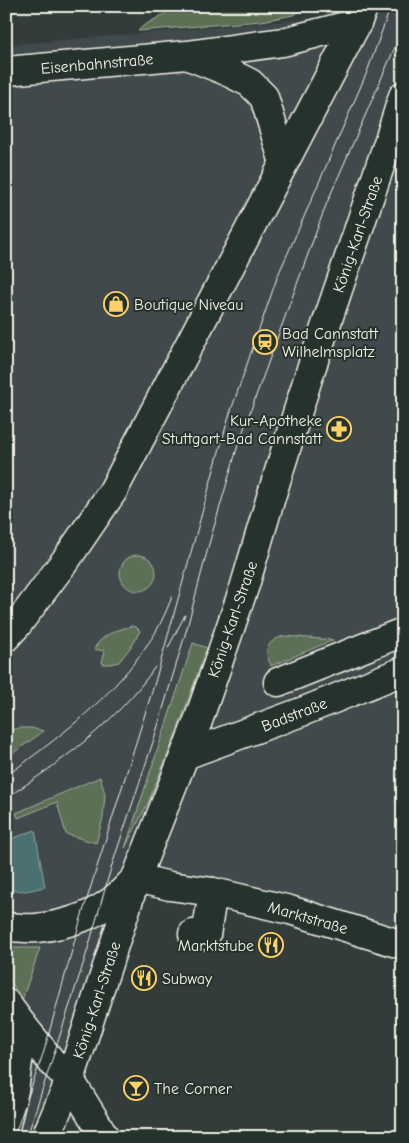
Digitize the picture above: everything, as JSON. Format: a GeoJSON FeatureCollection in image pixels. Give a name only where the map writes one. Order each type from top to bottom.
{"type":"FeatureCollection","features":[{"type":"Feature","properties":{"kind":"main road","name":"Eisenbahnstraße"},"geometry":{"type":"LineString","coordinates":[[6,71],[187,55],[283,42],[361,15]]}},
{"type":"Feature","properties":{"kind":"main road"},"geometry":{"type":"LineString","coordinates":[[6,637],[18,625],[113,490],[361,15]]}},
{"type":"Feature","properties":{"kind":"main road","name":"Eisenbahnstraße"},"geometry":{"type":"LineString","coordinates":[[187,55],[250,83],[264,98],[284,162]]}},
{"type":"Feature","properties":{"kind":"main road","name":"König-Karl-Straße"},"geometry":{"type":"LineString","coordinates":[[46,1137],[70,1080],[136,878],[185,756],[245,585],[270,497],[310,372],[403,96]]}},
{"type":"Feature","properties":{"kind":"main road"},"geometry":{"type":"LineString","coordinates":[[278,682],[403,632]]}},
{"type":"Feature","properties":{"kind":"main road","name":"Badstraße"},"geometry":{"type":"LineString","coordinates":[[185,756],[304,711],[403,670]]}},
{"type":"Feature","properties":{"kind":"main road"},"geometry":{"type":"LineString","coordinates":[[6,927],[36,928],[81,918],[100,909],[118,896],[136,878]]}},
{"type":"Feature","properties":{"kind":"main road","name":"Marktstraße"},"geometry":{"type":"LineString","coordinates":[[136,878],[170,886],[213,892],[290,910],[403,945]]}},
{"type":"Feature","properties":{"kind":"main road"},"geometry":{"type":"LineString","coordinates":[[197,939],[213,892]]}},
{"type":"Feature","properties":{"kind":"main road"},"geometry":{"type":"LineString","coordinates":[[6,1003],[52,1062],[70,1080],[105,1137]]}},
{"type":"Feature","properties":{"kind":"main road"},"geometry":{"type":"LineString","coordinates":[[6,1124],[14,1090],[23,1026]]}},
{"type":"Feature","properties":{"kind":"shaded area"},"geometry":{"type":"Polygon","coordinates":[[[380,6],[403,6],[403,957],[146,890],[60,1137],[6,1137],[6,45],[377,13],[380,6]]]}},
{"type":"Feature","properties":{"kind":"green space"},"geometry":{"type":"Polygon","coordinates":[[[178,6],[310,6],[293,15],[262,21],[138,31],[143,26],[178,6]]]}},
{"type":"Feature","properties":{"kind":"green space"},"geometry":{"type":"Polygon","coordinates":[[[138,555],[145,556],[151,560],[155,566],[155,580],[151,586],[145,590],[138,591],[131,590],[125,586],[121,580],[120,573],[121,566],[125,560],[131,556],[138,555]]]}},
{"type":"Feature","properties":{"kind":"green space"},"geometry":{"type":"Polygon","coordinates":[[[132,626],[140,631],[133,644],[119,662],[103,664],[105,651],[94,649],[97,644],[110,633],[132,626]]]}},
{"type":"Feature","properties":{"kind":"green space"},"geometry":{"type":"Polygon","coordinates":[[[284,636],[333,640],[271,666],[267,655],[269,644],[284,636]]]}},
{"type":"Feature","properties":{"kind":"green space"},"geometry":{"type":"Polygon","coordinates":[[[193,643],[207,648],[174,739],[148,803],[125,848],[193,643]]]}},
{"type":"Feature","properties":{"kind":"green space"},"geometry":{"type":"Polygon","coordinates":[[[19,728],[44,731],[6,758],[6,731],[19,728]]]}},
{"type":"Feature","properties":{"kind":"green space"},"geometry":{"type":"Polygon","coordinates":[[[100,777],[105,794],[103,818],[96,843],[66,834],[57,802],[18,818],[16,813],[100,777]]]}},
{"type":"Feature","properties":{"kind":"green space"},"geometry":{"type":"Polygon","coordinates":[[[6,948],[40,948],[22,1000],[6,973],[6,948]]]}},
{"type":"Feature","properties":{"kind":"water"},"geometry":{"type":"Polygon","coordinates":[[[35,830],[45,887],[26,891],[6,890],[6,841],[35,830]]]}},
{"type":"Feature","properties":{"kind":"tram line"},"geometry":{"type":"LineString","coordinates":[[14,1137],[44,1051],[81,918],[155,682],[228,419],[278,275],[367,72],[391,6]]}},
{"type":"Feature","properties":{"kind":"tram line"},"geometry":{"type":"LineString","coordinates":[[27,1137],[87,952],[111,868],[154,739],[238,445],[326,205],[403,29]]}},
{"type":"Feature","properties":{"kind":"tram line"},"geometry":{"type":"LineString","coordinates":[[6,776],[64,732],[117,683],[133,665],[155,634],[172,597]]}},
{"type":"Feature","properties":{"kind":"tram line"},"geometry":{"type":"LineString","coordinates":[[168,648],[185,615]]}},
{"type":"Feature","properties":{"kind":"tram line"},"geometry":{"type":"LineString","coordinates":[[6,798],[68,755],[106,723],[140,687],[155,667]]}},
{"type":"Feature","properties":{"kind":"place","name":"Boutique Niveau"},"geometry":{"type":"Point","coordinates":[116,304]}},
{"type":"Feature","properties":{"kind":"place","name":"Bad Cannstatt Wilhelmsplatz"},"geometry":{"type":"Point","coordinates":[265,342]}},
{"type":"Feature","properties":{"kind":"place","name":"Kur-Apotheke Stuttgart-Bad Cannstatt"},"geometry":{"type":"Point","coordinates":[339,429]}},
{"type":"Feature","properties":{"kind":"place","name":"Marktstube"},"geometry":{"type":"Point","coordinates":[271,945]}},
{"type":"Feature","properties":{"kind":"place","name":"Subway"},"geometry":{"type":"Point","coordinates":[144,978]}},
{"type":"Feature","properties":{"kind":"place","name":"The Corner"},"geometry":{"type":"Point","coordinates":[136,1088]}}]}
